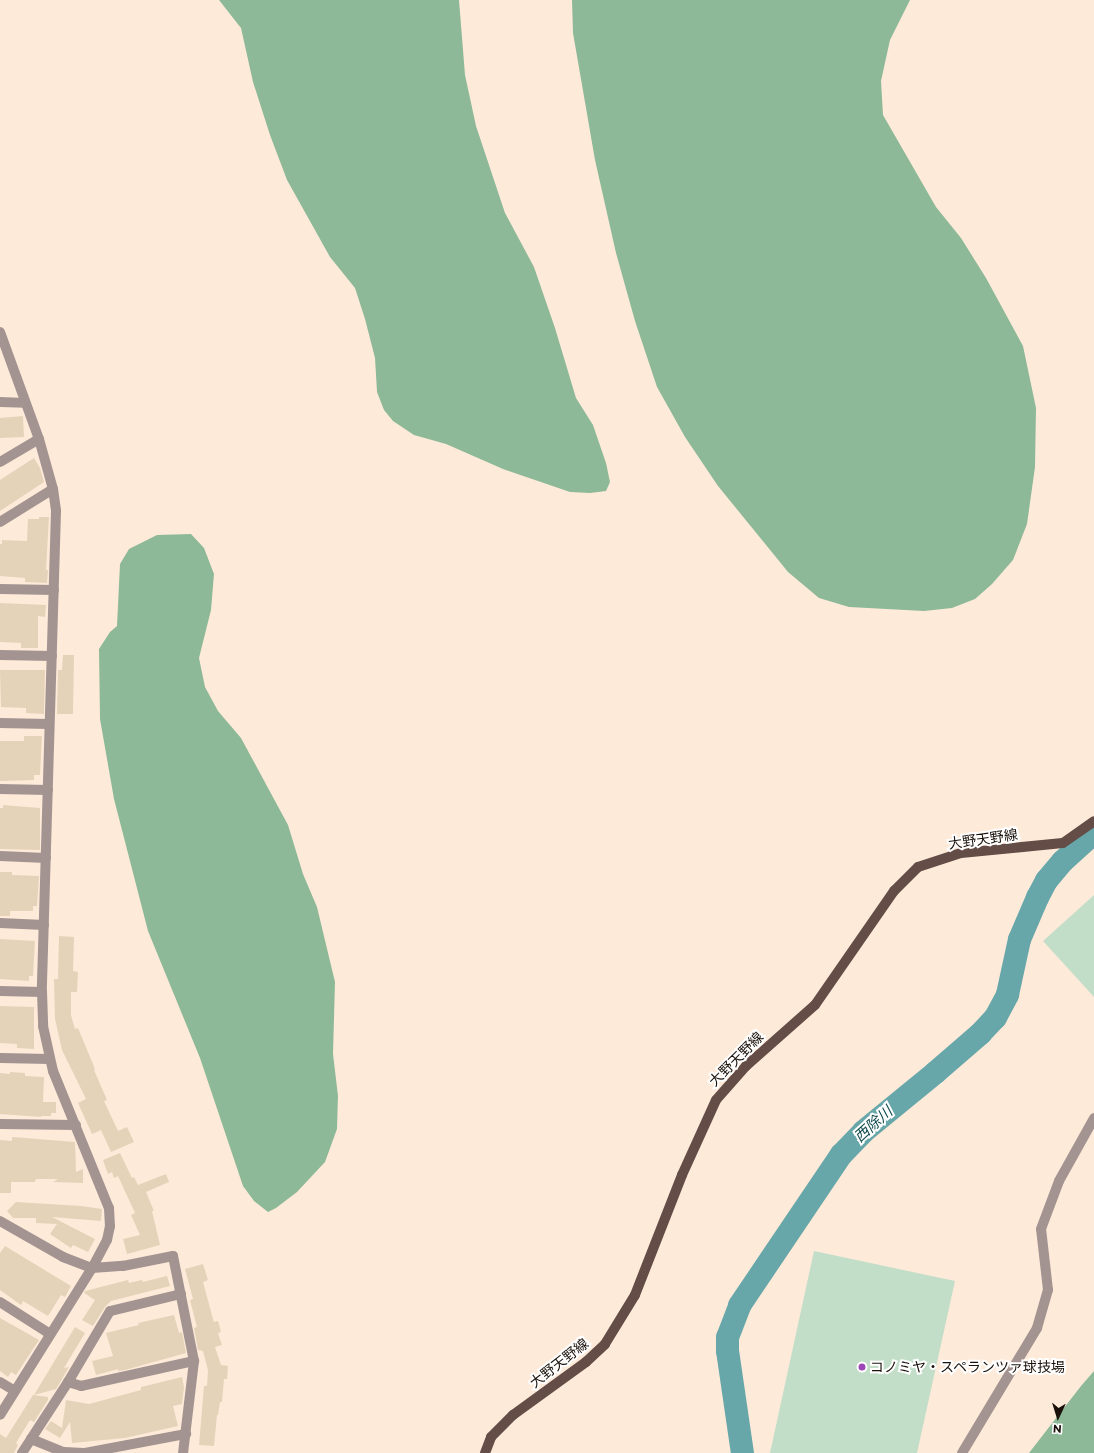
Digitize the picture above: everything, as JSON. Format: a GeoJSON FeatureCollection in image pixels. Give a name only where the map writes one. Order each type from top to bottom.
{"type":"FeatureCollection","features":[{"type":"Feature","properties":{"kind":"main road","name":"大野天野線"},"geometry":{"type":"LineString","coordinates":[[485,1453],[491,1437],[513,1415],[586,1362],[605,1344],[635,1295],[682,1176],[716,1100],[746,1066],[815,1004],[894,891],[918,868],[961,853],[1063,843],[1094,821]]}},
{"type":"Feature","properties":{"kind":"street"},"geometry":{"type":"LineString","coordinates":[[0,334],[25,403],[40,439],[53,489],[56,511],[49,724],[42,1026],[49,1059],[109,1208],[110,1226],[107,1240],[92,1268],[0,1416]]}},
{"type":"Feature","properties":{"kind":"street"},"geometry":{"type":"LineString","coordinates":[[0,402],[25,403]]}},
{"type":"Feature","properties":{"kind":"street"},"geometry":{"type":"LineString","coordinates":[[0,462],[40,439]]}},
{"type":"Feature","properties":{"kind":"street"},"geometry":{"type":"LineString","coordinates":[[0,522],[53,489]]}},
{"type":"Feature","properties":{"kind":"street"},"geometry":{"type":"LineString","coordinates":[[0,589],[54,590]]}},
{"type":"Feature","properties":{"kind":"street"},"geometry":{"type":"LineString","coordinates":[[0,655],[52,656]]}},
{"type":"Feature","properties":{"kind":"street"},"geometry":{"type":"LineString","coordinates":[[0,723],[49,724]]}},
{"type":"Feature","properties":{"kind":"street"},"geometry":{"type":"LineString","coordinates":[[0,789],[48,790]]}},
{"type":"Feature","properties":{"kind":"street"},"geometry":{"type":"LineString","coordinates":[[0,856],[46,858]]}},
{"type":"Feature","properties":{"kind":"street"},"geometry":{"type":"LineString","coordinates":[[0,923],[44,925]]}},
{"type":"Feature","properties":{"kind":"street"},"geometry":{"type":"LineString","coordinates":[[0,991],[42,992]]}},
{"type":"Feature","properties":{"kind":"street"},"geometry":{"type":"LineString","coordinates":[[0,1058],[49,1059]]}},
{"type":"Feature","properties":{"kind":"street"},"geometry":{"type":"LineString","coordinates":[[962,1453],[1037,1328],[1048,1290],[1041,1229],[1059,1181],[1094,1118]]}},
{"type":"Feature","properties":{"kind":"street"},"geometry":{"type":"LineString","coordinates":[[0,1124],[76,1125]]}},
{"type":"Feature","properties":{"kind":"street"},"geometry":{"type":"LineString","coordinates":[[0,1221],[64,1257],[92,1268],[123,1266],[173,1256],[194,1361],[183,1453]]}},
{"type":"Feature","properties":{"kind":"street"},"geometry":{"type":"LineString","coordinates":[[22,1453],[68,1382],[110,1311],[181,1294]]}},
{"type":"Feature","properties":{"kind":"street"},"geometry":{"type":"LineString","coordinates":[[0,1302],[50,1334]]}},
{"type":"Feature","properties":{"kind":"street"},"geometry":{"type":"LineString","coordinates":[[68,1382],[81,1386],[194,1361]]}},
{"type":"Feature","properties":{"kind":"street"},"geometry":{"type":"LineString","coordinates":[[0,1382],[15,1391]]}},
{"type":"Feature","properties":{"kind":"street"},"geometry":{"type":"LineString","coordinates":[[31,1438],[64,1452],[84,1453],[186,1434]]}},
{"type":"Feature","properties":{"kind":"green space"},"geometry":{"type":"Polygon","coordinates":[[[219,0],[459,0],[465,75],[476,126],[505,213],[534,267],[555,328],[576,398],[593,425],[606,463],[610,482],[606,491],[590,493],[570,492],[503,469],[446,444],[414,435],[393,421],[384,410],[377,392],[375,358],[355,288],[330,257],[287,180],[270,135],[253,82],[241,28],[219,0]]]}},
{"type":"Feature","properties":{"kind":"green space"},"geometry":{"type":"Polygon","coordinates":[[[572,0],[910,0],[890,40],[881,81],[883,115],[936,207],[961,238],[986,278],[1023,346],[1036,408],[1035,467],[1027,524],[1013,560],[992,584],[975,599],[952,608],[924,611],[849,607],[819,598],[788,572],[718,486],[685,437],[657,387],[635,321],[616,253],[595,160],[573,33],[572,0]]]}},
{"type":"Feature","properties":{"kind":"green space"},"geometry":{"type":"Polygon","coordinates":[[[191,534],[204,548],[214,574],[211,610],[199,658],[205,687],[218,711],[241,738],[288,825],[303,874],[317,907],[335,982],[333,1054],[338,1096],[337,1129],[325,1162],[297,1192],[276,1208],[268,1212],[254,1201],[243,1186],[200,1058],[148,931],[114,799],[100,719],[99,649],[110,632],[117,626],[120,564],[129,549],[157,535],[191,534]]]}},
{"type":"Feature","properties":{"kind":"green space"},"geometry":{"type":"Polygon","coordinates":[[[1094,895],[1094,997],[1043,941],[1094,895]]]}},
{"type":"Feature","properties":{"kind":"green space","name":"コノミヤ・スペランツァ球技場"},"geometry":{"type":"Polygon","coordinates":[[[814,1251],[955,1281],[917,1453],[770,1453],[814,1251]]]}},
{"type":"Feature","properties":{"kind":"green space"},"geometry":{"type":"Polygon","coordinates":[[[1094,1371],[1094,1453],[1029,1453],[1081,1386],[1094,1371]]]}},
{"type":"Feature","properties":{"kind":"building"},"geometry":{"type":"Polygon","coordinates":[[[23,416],[24,437],[0,438],[0,418],[23,416]]]}},
{"type":"Feature","properties":{"kind":"building"},"geometry":{"type":"Polygon","coordinates":[[[34,458],[40,468],[44,482],[0,511],[0,480],[34,458]]]}},
{"type":"Feature","properties":{"kind":"building"},"geometry":{"type":"Polygon","coordinates":[[[39,517],[49,517],[46,570],[48,570],[47,583],[25,582],[25,578],[0,576],[0,544],[2,544],[2,540],[27,541],[28,519],[39,519],[39,517]]]}},
{"type":"Feature","properties":{"kind":"building"},"geometry":{"type":"Polygon","coordinates":[[[0,603],[46,605],[45,617],[38,616],[38,648],[21,648],[21,643],[0,642],[0,603]]]}},
{"type":"Feature","properties":{"kind":"building"},"geometry":{"type":"Polygon","coordinates":[[[63,655],[74,655],[73,714],[57,714],[58,670],[62,670],[63,655]]]}},
{"type":"Feature","properties":{"kind":"building"},"geometry":{"type":"Polygon","coordinates":[[[0,670],[45,670],[44,714],[26,713],[26,708],[1,707],[0,670]]]}},
{"type":"Feature","properties":{"kind":"building"},"geometry":{"type":"Polygon","coordinates":[[[24,736],[42,736],[40,775],[34,775],[34,780],[0,781],[0,741],[24,741],[24,736]]]}},
{"type":"Feature","properties":{"kind":"building"},"geometry":{"type":"Polygon","coordinates":[[[3,805],[40,808],[40,850],[0,849],[0,808],[3,808],[3,805]]]}},
{"type":"Feature","properties":{"kind":"building"},"geometry":{"type":"Polygon","coordinates":[[[0,872],[12,872],[12,875],[39,876],[37,906],[33,906],[33,911],[10,911],[10,916],[0,916],[0,872]]]}},
{"type":"Feature","properties":{"kind":"building"},"geometry":{"type":"Polygon","coordinates":[[[59,936],[74,937],[73,971],[78,972],[77,992],[71,992],[71,1015],[75,1029],[78,1028],[107,1100],[104,1101],[118,1131],[127,1127],[134,1142],[111,1152],[101,1130],[92,1134],[78,1103],[86,1099],[62,1050],[55,1019],[54,979],[58,979],[59,936]]]}},
{"type":"Feature","properties":{"kind":"building"},"geometry":{"type":"Polygon","coordinates":[[[0,939],[35,941],[33,976],[29,976],[29,981],[0,979],[0,939]]]}},
{"type":"Feature","properties":{"kind":"building"},"geometry":{"type":"Polygon","coordinates":[[[0,1006],[34,1007],[34,1049],[17,1048],[17,1044],[0,1043],[0,1006]]]}},
{"type":"Feature","properties":{"kind":"building"},"geometry":{"type":"Polygon","coordinates":[[[10,1072],[25,1073],[25,1076],[44,1077],[43,1102],[56,1102],[56,1113],[51,1113],[51,1116],[41,1117],[0,1114],[0,1073],[10,1074],[10,1072]]]}},
{"type":"Feature","properties":{"kind":"building"},"geometry":{"type":"Polygon","coordinates":[[[12,1137],[75,1142],[76,1172],[83,1169],[83,1183],[53,1182],[58,1179],[36,1179],[35,1182],[11,1182],[11,1193],[0,1193],[0,1140],[12,1141],[12,1137]]]}},
{"type":"Feature","properties":{"kind":"building"},"geometry":{"type":"Polygon","coordinates":[[[120,1153],[132,1178],[134,1177],[138,1185],[166,1174],[169,1182],[146,1192],[154,1211],[152,1211],[160,1245],[127,1254],[123,1239],[140,1235],[131,1215],[135,1213],[118,1176],[114,1178],[112,1172],[108,1174],[103,1160],[120,1153]]]}},
{"type":"Feature","properties":{"kind":"building"},"geometry":{"type":"Polygon","coordinates":[[[16,1202],[81,1206],[102,1209],[101,1221],[52,1217],[95,1239],[88,1252],[73,1245],[71,1248],[50,1234],[57,1224],[36,1223],[36,1218],[13,1218],[7,1211],[16,1202]]]}},
{"type":"Feature","properties":{"kind":"building"},"geometry":{"type":"Polygon","coordinates":[[[5,1246],[71,1286],[65,1297],[61,1295],[48,1316],[23,1301],[21,1305],[0,1290],[0,1253],[5,1246]]]}},
{"type":"Feature","properties":{"kind":"building"},"geometry":{"type":"Polygon","coordinates":[[[203,1264],[208,1280],[203,1282],[214,1322],[218,1321],[221,1332],[218,1333],[222,1345],[215,1347],[221,1365],[228,1366],[227,1379],[224,1379],[222,1402],[220,1402],[217,1415],[214,1446],[199,1445],[204,1386],[207,1386],[208,1370],[203,1351],[198,1350],[194,1328],[197,1327],[190,1300],[193,1299],[185,1269],[203,1264]]]}},
{"type":"Feature","properties":{"kind":"building"},"geometry":{"type":"Polygon","coordinates":[[[167,1276],[170,1286],[111,1301],[105,1307],[93,1326],[82,1320],[95,1300],[84,1293],[85,1291],[128,1280],[129,1283],[142,1280],[143,1282],[167,1276]]]}},
{"type":"Feature","properties":{"kind":"building"},"geometry":{"type":"Polygon","coordinates":[[[174,1315],[179,1333],[182,1332],[186,1353],[125,1370],[118,1371],[118,1369],[96,1375],[92,1361],[113,1356],[106,1333],[139,1325],[138,1323],[174,1315]]]}},
{"type":"Feature","properties":{"kind":"building"},"geometry":{"type":"Polygon","coordinates":[[[0,1318],[39,1340],[16,1375],[11,1372],[8,1377],[0,1371],[0,1318]]]}},
{"type":"Feature","properties":{"kind":"building"},"geometry":{"type":"Polygon","coordinates":[[[75,1327],[85,1333],[64,1368],[69,1367],[61,1381],[56,1389],[34,1395],[75,1327]]]}},
{"type":"Feature","properties":{"kind":"building"},"geometry":{"type":"Polygon","coordinates":[[[182,1377],[184,1387],[182,1404],[173,1406],[178,1426],[125,1438],[72,1443],[70,1422],[60,1438],[45,1429],[51,1421],[62,1428],[66,1400],[89,1404],[141,1390],[141,1387],[182,1377]]]}},
{"type":"Feature","properties":{"kind":"building"},"geometry":{"type":"Polygon","coordinates":[[[33,1395],[48,1397],[48,1400],[34,1422],[30,1420],[16,1443],[18,1445],[14,1453],[0,1453],[0,1434],[6,1438],[33,1395]]]}},
{"type":"Feature","properties":{"kind":"waterway","name":"西除川"},"geometry":{"type":"LineString","coordinates":[[742,1453],[727,1350],[727,1337],[739,1305],[841,1154],[863,1131],[935,1072],[980,1033],[995,1017],[1007,994],[1019,939],[1046,880],[1062,861],[1094,832]]}},
{"type":"Feature","properties":{"kind":"place","name":"コノミヤ・スペランツァ球技場"},"geometry":{"type":"Point","coordinates":[862,1367]}}]}
